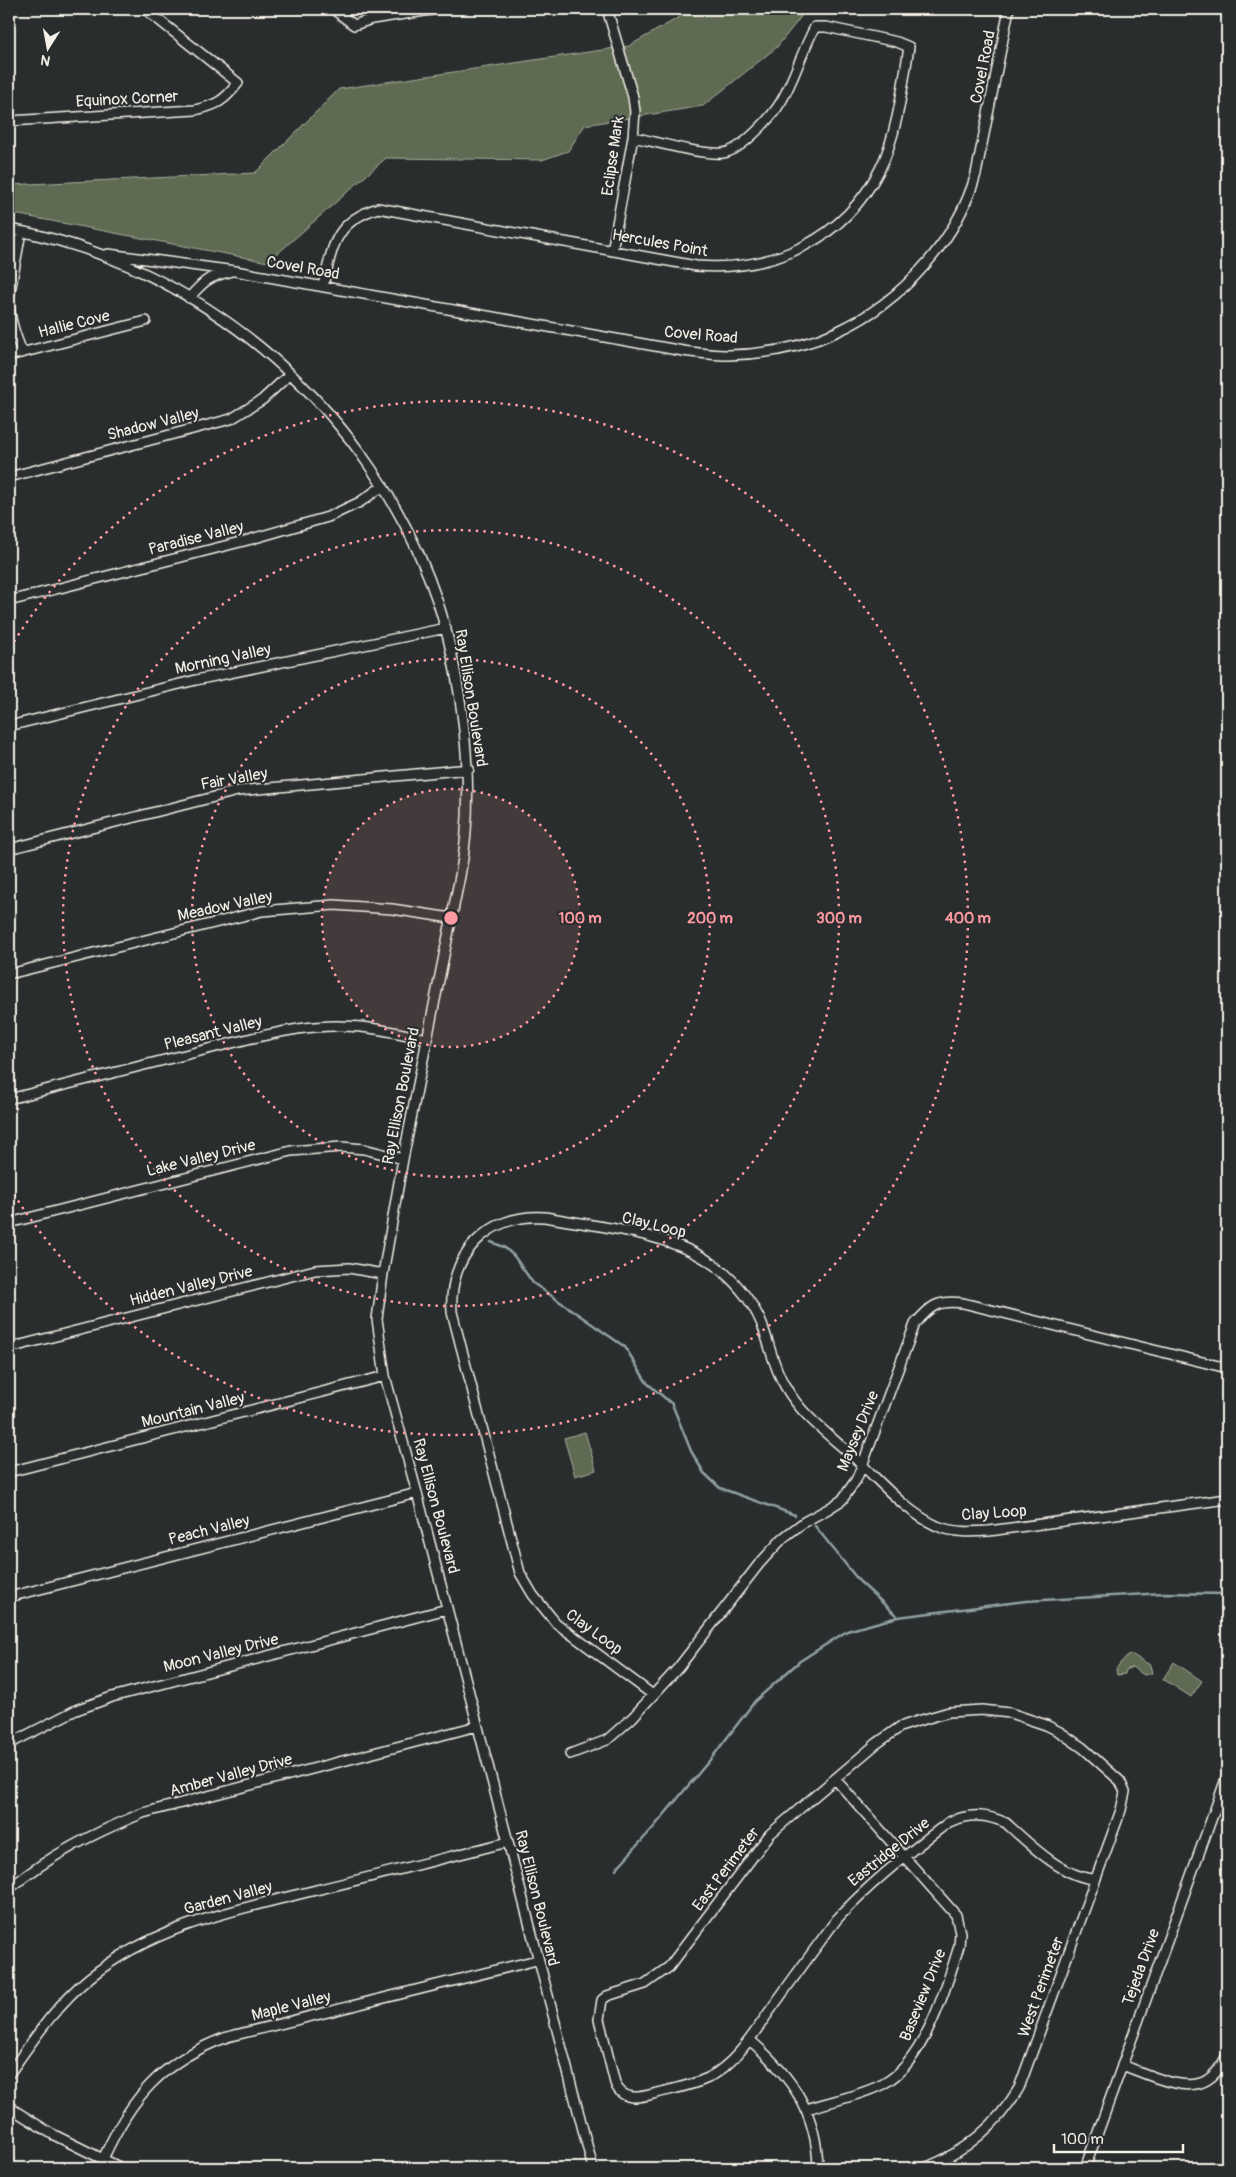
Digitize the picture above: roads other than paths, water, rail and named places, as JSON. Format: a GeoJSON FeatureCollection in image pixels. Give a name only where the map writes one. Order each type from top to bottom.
{"type":"FeatureCollection","features":[{"type":"Feature","properties":{"kind":"street","name":"Equinox Corner"},"geometry":{"type":"LineString","coordinates":[[9,121],[196,110],[214,105],[226,98],[238,83],[145,9]]}},
{"type":"Feature","properties":{"kind":"street"},"geometry":{"type":"LineString","coordinates":[[333,9],[354,25],[391,15],[438,9]]}},
{"type":"Feature","properties":{"kind":"street","name":"Eclipse Mark"},"geometry":{"type":"LineString","coordinates":[[607,9],[633,97],[634,137],[612,251]]}},
{"type":"Feature","properties":{"kind":"street","name":"Covel Road"},"geometry":{"type":"LineString","coordinates":[[189,298],[213,275],[235,271],[682,351],[726,355],[750,354],[783,349],[842,331],[867,317],[909,284],[941,247],[955,227],[970,195],[976,174],[1009,9]]}},
{"type":"Feature","properties":{"kind":"street","name":"Hercules Point"},"geometry":{"type":"LineString","coordinates":[[323,286],[338,237],[348,223],[360,214],[378,208],[696,266],[735,266],[778,258],[800,248],[845,218],[880,170],[893,130],[909,47],[888,40],[826,27],[815,27],[782,101],[763,124],[744,142],[731,151],[723,153],[708,152],[634,137]]}},
{"type":"Feature","properties":{"kind":"street","name":"Ray Ellison Boulevard"},"geometry":{"type":"LineString","coordinates":[[9,230],[90,252],[139,270],[189,298],[254,343],[290,374],[328,412],[353,443],[383,486],[417,548],[446,628],[463,716],[469,769],[469,804],[465,853],[403,1159],[377,1319],[385,1376],[448,1609],[537,1960],[593,2168]]}},
{"type":"Feature","properties":{"kind":"street"},"geometry":{"type":"LineString","coordinates":[[21,232],[9,298],[9,309],[11,322],[22,352]]}},
{"type":"Feature","properties":{"kind":"street"},"geometry":{"type":"LineString","coordinates":[[90,252],[235,271]]}},
{"type":"Feature","properties":{"kind":"street","name":"Hallie Cove"},"geometry":{"type":"LineString","coordinates":[[9,356],[146,321]]}},
{"type":"Feature","properties":{"kind":"street","name":"Shadow Valley"},"geometry":{"type":"LineString","coordinates":[[9,477],[231,419],[262,400],[290,374]]}},
{"type":"Feature","properties":{"kind":"street","name":"Paradise Valley"},"geometry":{"type":"LineString","coordinates":[[9,601],[239,542],[328,517],[354,505],[383,486]]}},
{"type":"Feature","properties":{"kind":"street","name":"Morning Valley"},"geometry":{"type":"LineString","coordinates":[[9,726],[196,680],[446,628]]}},
{"type":"Feature","properties":{"kind":"street","name":"Fair Valley"},"geometry":{"type":"LineString","coordinates":[[9,849],[238,791],[469,769]]}},
{"type":"Feature","properties":{"kind":"street","name":"Meadow Valley"},"geometry":{"type":"LineString","coordinates":[[9,974],[262,912],[334,905],[392,909],[451,918]]}},
{"type":"Feature","properties":{"kind":"street","name":"Pleasant Valley"},"geometry":{"type":"LineString","coordinates":[[9,1099],[289,1030],[354,1026],[375,1028],[427,1039]]}},
{"type":"Feature","properties":{"kind":"street","name":"Lake Valley Drive"},"geometry":{"type":"LineString","coordinates":[[9,1222],[291,1151],[341,1147],[364,1149],[403,1159]]}},
{"type":"Feature","properties":{"kind":"street","name":"Clay Loop"},"geometry":{"type":"LineString","coordinates":[[653,1695],[556,1624],[533,1595],[520,1573],[452,1312],[451,1300],[459,1263],[478,1239],[500,1224],[533,1216],[544,1217],[676,1243],[704,1258],[730,1278],[749,1300],[765,1330],[778,1374],[804,1413],[907,1506],[937,1526],[957,1532],[989,1532],[1227,1498]]}},
{"type":"Feature","properties":{"kind":"street","name":"Hidden Valley Drive"},"geometry":{"type":"LineString","coordinates":[[9,1348],[315,1270],[339,1267],[383,1274]]}},
{"type":"Feature","properties":{"kind":"street","name":"Maysey Drive"},"geometry":{"type":"LineString","coordinates":[[570,1754],[607,1740],[632,1718],[678,1668],[758,1564],[784,1538],[804,1522],[842,1500],[856,1480],[862,1466],[915,1324],[929,1308],[944,1302],[963,1303],[1227,1368]]}},
{"type":"Feature","properties":{"kind":"street","name":"Mountain Valley"},"geometry":{"type":"LineString","coordinates":[[9,1472],[385,1376]]}},
{"type":"Feature","properties":{"kind":"street","name":"Peach Valley"},"geometry":{"type":"LineString","coordinates":[[9,1596],[417,1493]]}},
{"type":"Feature","properties":{"kind":"street","name":"Moon Valley Drive"},"geometry":{"type":"LineString","coordinates":[[9,1744],[76,1710],[112,1697],[448,1609]]}},
{"type":"Feature","properties":{"kind":"street","name":"East Perimeter"},"geometry":{"type":"LineString","coordinates":[[750,2040],[726,2065],[708,2078],[693,2084],[640,2098],[625,2096],[618,2091],[615,2083],[599,2019],[600,2004],[607,1996],[645,1984],[669,1967],[770,1834],[876,1744],[900,1728],[950,1712],[974,1710],[1010,1713],[1053,1728],[1082,1748],[1117,1778]]}},
{"type":"Feature","properties":{"kind":"street","name":"Amber Valley Drive"},"geometry":{"type":"LineString","coordinates":[[9,1889],[55,1854],[98,1832],[143,1813],[477,1726]]}},
{"type":"Feature","properties":{"kind":"street","name":"Tejeda Drive"},"geometry":{"type":"LineString","coordinates":[[1085,2168],[1227,1776]]}},
{"type":"Feature","properties":{"kind":"street","name":"West Perimeter"},"geometry":{"type":"LineString","coordinates":[[925,2168],[940,2162],[972,2142],[1002,2112],[1019,2088],[1121,1810],[1125,1792],[1124,1786],[1117,1778]]}},
{"type":"Feature","properties":{"kind":"street","name":"Baseview Drive"},"geometry":{"type":"LineString","coordinates":[[807,2109],[885,2083],[911,2060],[927,2034],[959,1946],[960,1933],[956,1915],[835,1779]]}},
{"type":"Feature","properties":{"kind":"street","name":"Eastridge Drive"},"geometry":{"type":"LineString","coordinates":[[750,2040],[837,1919],[866,1888],[949,1822],[963,1816],[976,1814],[1006,1823],[1060,1867],[1087,1879],[1096,1879]]}},
{"type":"Feature","properties":{"kind":"street","name":"Garden Valley"},"geometry":{"type":"LineString","coordinates":[[9,2074],[67,1997],[127,1951],[154,1938],[204,1918],[508,1842]]}},
{"type":"Feature","properties":{"kind":"street","name":"Maple Valley"},"geometry":{"type":"LineString","coordinates":[[103,2159],[116,2133],[143,2091],[173,2064],[207,2045],[227,2037],[537,1960]]}},
{"type":"Feature","properties":{"kind":"street"},"geometry":{"type":"LineString","coordinates":[[750,2040],[780,2068],[807,2109],[817,2144],[818,2168]]}},
{"type":"Feature","properties":{"kind":"street"},"geometry":{"type":"LineString","coordinates":[[1122,2065],[1170,2082],[1192,2086],[1212,2076],[1227,2056]]}},
{"type":"Feature","properties":{"kind":"street"},"geometry":{"type":"LineString","coordinates":[[9,2107],[52,2134],[121,2168]]}},
{"type":"Feature","properties":{"kind":"waterway"},"geometry":{"type":"LineString","coordinates":[[491,1242],[504,1247],[514,1256],[533,1283],[625,1347],[647,1383],[672,1404],[691,1451],[704,1473],[720,1488],[795,1515]]}},
{"type":"Feature","properties":{"kind":"waterway"},"geometry":{"type":"LineString","coordinates":[[815,1526],[859,1581],[898,1617]]}},
{"type":"Feature","properties":{"kind":"waterway"},"geometry":{"type":"LineString","coordinates":[[616,1869],[714,1755],[755,1701],[800,1661],[847,1631],[898,1617],[1026,1601],[1164,1593],[1227,1594]]}}]}
